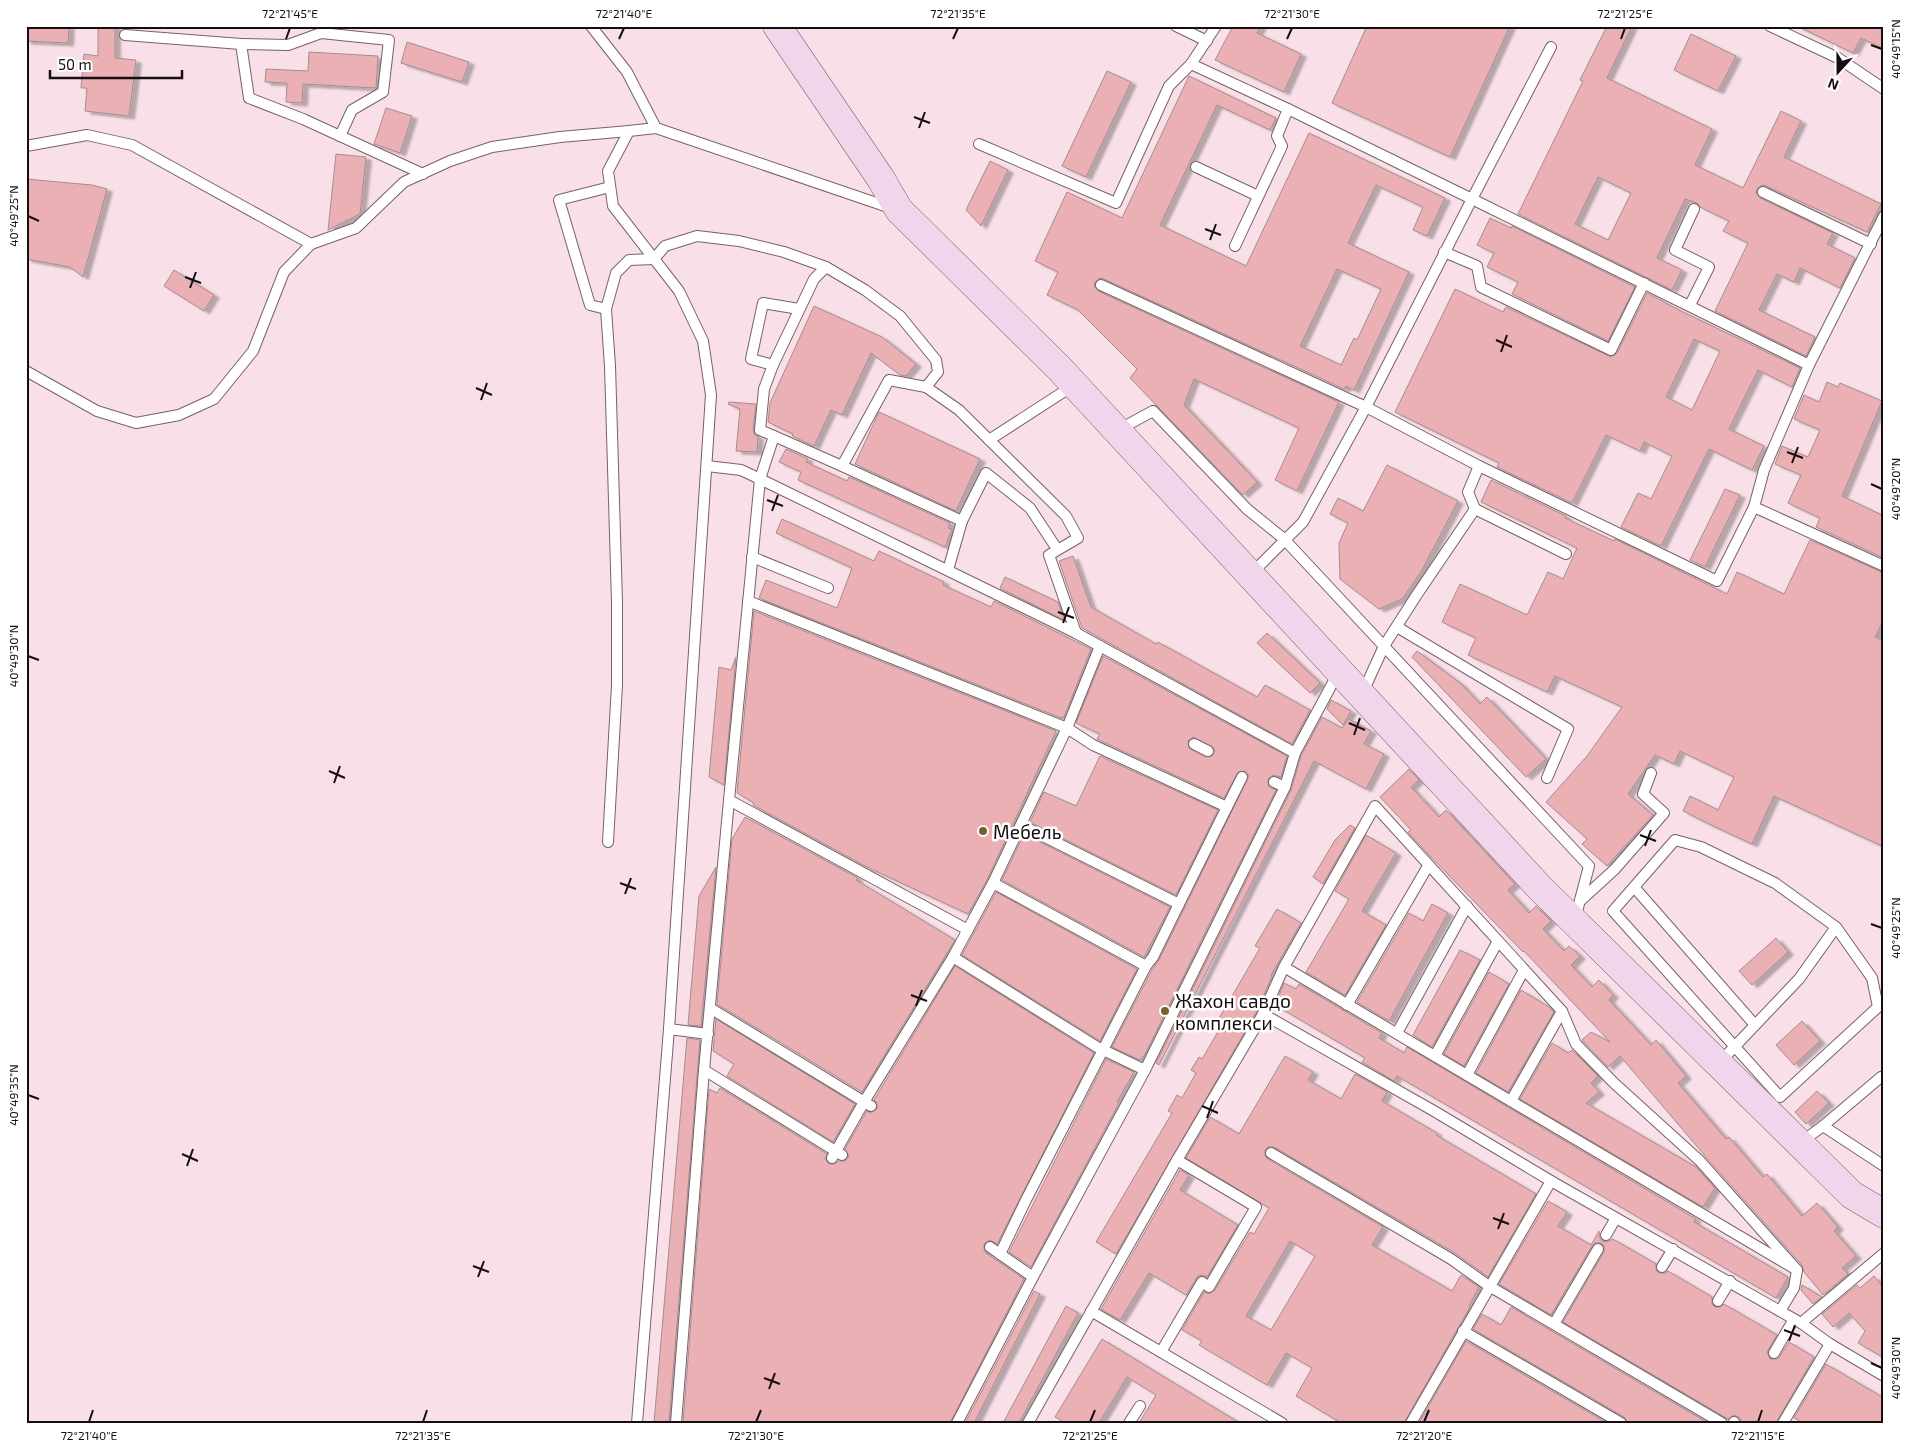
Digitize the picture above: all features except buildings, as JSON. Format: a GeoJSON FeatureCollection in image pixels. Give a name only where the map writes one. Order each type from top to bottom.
{"type":"FeatureCollection","features":[{"type":"Feature","properties":{"kind":"main road"},"geometry":{"type":"LineString","coordinates":[[777,26],[881,179],[899,210],[1074,384],[1539,887],[1577,912],[1726,1055],[1800,1144],[1852,1195],[1884,1214]]}},
{"type":"Feature","properties":{"kind":"lane"},"geometry":{"type":"LineString","coordinates":[[591,26],[627,72],[656,128]]}},
{"type":"Feature","properties":{"kind":"lane"},"geometry":{"type":"LineString","coordinates":[[1176,26],[1207,41]]}},
{"type":"Feature","properties":{"kind":"lane"},"geometry":{"type":"LineString","coordinates":[[979,144],[1116,203],[1169,86],[1191,64],[1216,26]]}},
{"type":"Feature","properties":{"kind":"lane"},"geometry":{"type":"LineString","coordinates":[[1770,26],[1838,58],[1884,89]]}},
{"type":"Feature","properties":{"kind":"lane"},"geometry":{"type":"LineString","coordinates":[[125,35],[241,44],[288,45],[321,33],[389,40],[384,92],[352,110],[340,136]]}},
{"type":"Feature","properties":{"kind":"lane"},"geometry":{"type":"LineString","coordinates":[[241,44],[249,98],[340,136],[423,174]]}},
{"type":"Feature","properties":{"kind":"lane"},"geometry":{"type":"LineString","coordinates":[[1250,575],[1302,522],[1366,407],[1444,252],[1551,48]]}},
{"type":"Feature","properties":{"kind":"lane"},"geometry":{"type":"LineString","coordinates":[[1191,64],[1288,109],[1809,365]]}},
{"type":"Feature","properties":{"kind":"lane"},"geometry":{"type":"LineString","coordinates":[[1235,246],[1282,146],[1277,136],[1288,109]]}},
{"type":"Feature","properties":{"kind":"lane"},"geometry":{"type":"LineString","coordinates":[[26,372],[97,411],[136,423],[179,416],[214,399],[253,351],[284,272],[310,244],[356,228],[404,182],[450,161],[492,147],[560,137],[656,128],[899,210]]}},
{"type":"Feature","properties":{"kind":"lane"},"geometry":{"type":"LineString","coordinates":[[629,131],[608,172],[613,206],[679,291],[703,341],[712,395],[669,1029],[637,1423]]}},
{"type":"Feature","properties":{"kind":"lane"},"geometry":{"type":"LineString","coordinates":[[26,146],[87,136],[132,145],[310,244]]}},
{"type":"Feature","properties":{"kind":"lane"},"geometry":{"type":"LineString","coordinates":[[1196,167],[1258,196]]}},
{"type":"Feature","properties":{"kind":"lane"},"geometry":{"type":"LineString","coordinates":[[606,309],[590,305],[559,200],[610,187]]}},
{"type":"Feature","properties":{"kind":"lane"},"geometry":{"type":"LineString","coordinates":[[1763,192],[1871,244]]}},
{"type":"Feature","properties":{"kind":"lane"},"geometry":{"type":"LineString","coordinates":[[1690,305],[1708,267],[1675,250],[1694,209]]}},
{"type":"Feature","properties":{"kind":"lane"},"geometry":{"type":"LineString","coordinates":[[1101,285],[1366,407],[1479,466],[1717,581],[1754,507],[1764,470],[1809,365],[1884,216]]}},
{"type":"Feature","properties":{"kind":"lane"},"geometry":{"type":"LineString","coordinates":[[608,842],[617,685],[617,602],[610,366],[606,309],[616,273],[629,260],[654,259],[665,246],[697,236],[739,241],[784,252],[826,267],[865,290],[900,316],[936,360],[938,372],[926,387]]}},
{"type":"Feature","properties":{"kind":"lane"},"geometry":{"type":"LineString","coordinates":[[1444,252],[1476,266],[1481,288],[1611,350],[1644,283]]}},
{"type":"Feature","properties":{"kind":"lane"},"geometry":{"type":"LineString","coordinates":[[826,267],[814,279],[773,365],[764,390],[760,430],[962,520]]}},
{"type":"Feature","properties":{"kind":"lane"},"geometry":{"type":"LineString","coordinates":[[773,365],[751,359],[763,303],[799,309]]}},
{"type":"Feature","properties":{"kind":"lane"},"geometry":{"type":"LineString","coordinates":[[842,466],[889,380],[926,387],[959,410],[1066,516],[1078,538],[1049,555],[1076,633]]}},
{"type":"Feature","properties":{"kind":"lane"},"geometry":{"type":"LineString","coordinates":[[990,440],[1074,384]]}},
{"type":"Feature","properties":{"kind":"lane"},"geometry":{"type":"LineString","coordinates":[[1117,430],[1153,411],[1248,509],[1284,539],[1589,866],[1577,912]]}},
{"type":"Feature","properties":{"kind":"lane"},"geometry":{"type":"LineString","coordinates":[[676,1423],[704,1070],[752,557],[760,479],[774,436]]}},
{"type":"Feature","properties":{"kind":"lane"},"geometry":{"type":"LineString","coordinates":[[707,466],[741,470],[948,570],[1076,633],[1296,752]]}},
{"type":"Feature","properties":{"kind":"lane"},"geometry":{"type":"LineString","coordinates":[[1479,466],[1468,492],[1475,509],[1566,554]]}},
{"type":"Feature","properties":{"kind":"lane"},"geometry":{"type":"LineString","coordinates":[[948,570],[962,520],[986,474],[1030,508],[1057,549]]}},
{"type":"Feature","properties":{"kind":"lane"},"geometry":{"type":"LineString","coordinates":[[1754,507],[1884,566]]}},
{"type":"Feature","properties":{"kind":"lane"},"geometry":{"type":"LineString","coordinates":[[1362,696],[1384,646],[1475,509]]}},
{"type":"Feature","properties":{"kind":"lane"},"geometry":{"type":"LineString","coordinates":[[752,557],[828,588]]}},
{"type":"Feature","properties":{"kind":"lane"},"geometry":{"type":"LineString","coordinates":[[748,601],[1067,728],[1094,745],[1227,808]]}},
{"type":"Feature","properties":{"kind":"lane"},"geometry":{"type":"LineString","coordinates":[[1397,626],[1568,729],[1547,778]]}},
{"type":"Feature","properties":{"kind":"lane"},"geometry":{"type":"LineString","coordinates":[[704,1070],[836,1155],[868,1104],[993,883],[1067,728],[1086,693],[1100,646]]}},
{"type":"Feature","properties":{"kind":"lane"},"geometry":{"type":"LineString","coordinates":[[957,1423],[1033,1277],[1145,1070],[1285,788],[1296,752],[1339,672]]}},
{"type":"Feature","properties":{"kind":"lane"},"geometry":{"type":"LineString","coordinates":[[1194,744],[1208,750]]}},
{"type":"Feature","properties":{"kind":"lane"},"geometry":{"type":"LineString","coordinates":[[1577,912],[1664,813],[1643,794],[1652,773]]}},
{"type":"Feature","properties":{"kind":"lane"},"geometry":{"type":"LineString","coordinates":[[1000,1254],[1023,1198],[1146,966],[1153,957],[1242,777]]}},
{"type":"Feature","properties":{"kind":"lane"},"geometry":{"type":"LineString","coordinates":[[1274,782],[1285,788]]}},
{"type":"Feature","properties":{"kind":"lane"},"geometry":{"type":"LineString","coordinates":[[729,800],[968,930]]}},
{"type":"Feature","properties":{"kind":"lane"},"geometry":{"type":"LineString","coordinates":[[1028,1423],[1177,1160],[1263,1014],[1284,967],[1375,806],[1562,1011],[1576,1044],[1614,1083],[1700,1161],[1797,1270]]}},
{"type":"Feature","properties":{"kind":"lane"},"geometry":{"type":"LineString","coordinates":[[1021,825],[1179,904]]}},
{"type":"Feature","properties":{"kind":"lane"},"geometry":{"type":"LineString","coordinates":[[1675,840],[1701,846],[1775,883],[1836,927],[1872,978],[1878,1007],[1780,1097],[1726,1055],[1613,911],[1634,887],[1675,840]]}},
{"type":"Feature","properties":{"kind":"lane"},"geometry":{"type":"LineString","coordinates":[[1347,1005],[1428,866]]}},
{"type":"Feature","properties":{"kind":"lane"},"geometry":{"type":"LineString","coordinates":[[993,883],[1146,966]]}},
{"type":"Feature","properties":{"kind":"lane"},"geometry":{"type":"LineString","coordinates":[[1634,887],[1755,1024]]}},
{"type":"Feature","properties":{"kind":"lane"},"geometry":{"type":"LineString","coordinates":[[1397,1033],[1467,906]]}},
{"type":"Feature","properties":{"kind":"lane"},"geometry":{"type":"LineString","coordinates":[[1726,1055],[1799,979],[1836,927]]}},
{"type":"Feature","properties":{"kind":"lane"},"geometry":{"type":"LineString","coordinates":[[1435,1056],[1498,941]]}},
{"type":"Feature","properties":{"kind":"lane"},"geometry":{"type":"LineString","coordinates":[[953,956],[1103,1049],[1145,1070]]}},
{"type":"Feature","properties":{"kind":"lane"},"geometry":{"type":"LineString","coordinates":[[1284,967],[1797,1270]]}},
{"type":"Feature","properties":{"kind":"lane"},"geometry":{"type":"LineString","coordinates":[[1467,1074],[1524,970]]}},
{"type":"Feature","properties":{"kind":"lane"},"geometry":{"type":"LineString","coordinates":[[710,1008],[868,1104]]}},
{"type":"Feature","properties":{"kind":"lane"},"geometry":{"type":"LineString","coordinates":[[1511,1101],[1562,1011]]}},
{"type":"Feature","properties":{"kind":"lane"},"geometry":{"type":"LineString","coordinates":[[1263,1014],[1434,1111],[1551,1181],[1730,1281],[1798,1321],[1830,1344],[1884,1376]]}},
{"type":"Feature","properties":{"kind":"lane"},"geometry":{"type":"LineString","coordinates":[[669,1029],[708,1034]]}},
{"type":"Feature","properties":{"kind":"lane"},"geometry":{"type":"LineString","coordinates":[[1800,1144],[1881,1077],[1884,1079]]}},
{"type":"Feature","properties":{"kind":"lane"},"geometry":{"type":"LineString","coordinates":[[1823,1126],[1884,1166]]}},
{"type":"Feature","properties":{"kind":"lane"},"geometry":{"type":"LineString","coordinates":[[1271,1153],[1451,1259],[1489,1286],[1668,1387],[1722,1423]]}},
{"type":"Feature","properties":{"kind":"lane"},"geometry":{"type":"LineString","coordinates":[[1161,1352],[1202,1282],[1209,1287],[1256,1207],[1177,1160]]}},
{"type":"Feature","properties":{"kind":"lane"},"geometry":{"type":"LineString","coordinates":[[1411,1423],[1551,1181]]}},
{"type":"Feature","properties":{"kind":"lane"},"geometry":{"type":"LineString","coordinates":[[1606,1235],[1616,1218]]}},
{"type":"Feature","properties":{"kind":"lane"},"geometry":{"type":"LineString","coordinates":[[990,1247],[1033,1277]]}},
{"type":"Feature","properties":{"kind":"lane"},"geometry":{"type":"LineString","coordinates":[[1554,1324],[1598,1249]]}},
{"type":"Feature","properties":{"kind":"lane"},"geometry":{"type":"LineString","coordinates":[[1662,1268],[1673,1249]]}},
{"type":"Feature","properties":{"kind":"lane"},"geometry":{"type":"LineString","coordinates":[[1774,1353],[1798,1321],[1884,1253]]}},
{"type":"Feature","properties":{"kind":"lane"},"geometry":{"type":"LineString","coordinates":[[1780,1311],[1794,1288],[1797,1270]]}},
{"type":"Feature","properties":{"kind":"lane"},"geometry":{"type":"LineString","coordinates":[[1718,1300],[1730,1281]]}},
{"type":"Feature","properties":{"kind":"lane"},"geometry":{"type":"LineString","coordinates":[[1091,1311],[1282,1423]]}},
{"type":"Feature","properties":{"kind":"lane"},"geometry":{"type":"LineString","coordinates":[[1463,1331],[1621,1423]]}},
{"type":"Feature","properties":{"kind":"lane"},"geometry":{"type":"LineString","coordinates":[[1784,1423],[1830,1344]]}},
{"type":"Feature","properties":{"kind":"lane"},"geometry":{"type":"LineString","coordinates":[[1129,1423],[1140,1406]]}},
{"type":"Feature","properties":{"kind":"place","name":"Мебель"},"geometry":{"type":"Point","coordinates":[983,831]}},
{"type":"Feature","properties":{"kind":"place","name":"Жахон савдо комплекси"},"geometry":{"type":"Point","coordinates":[1165,1011]}}]}
